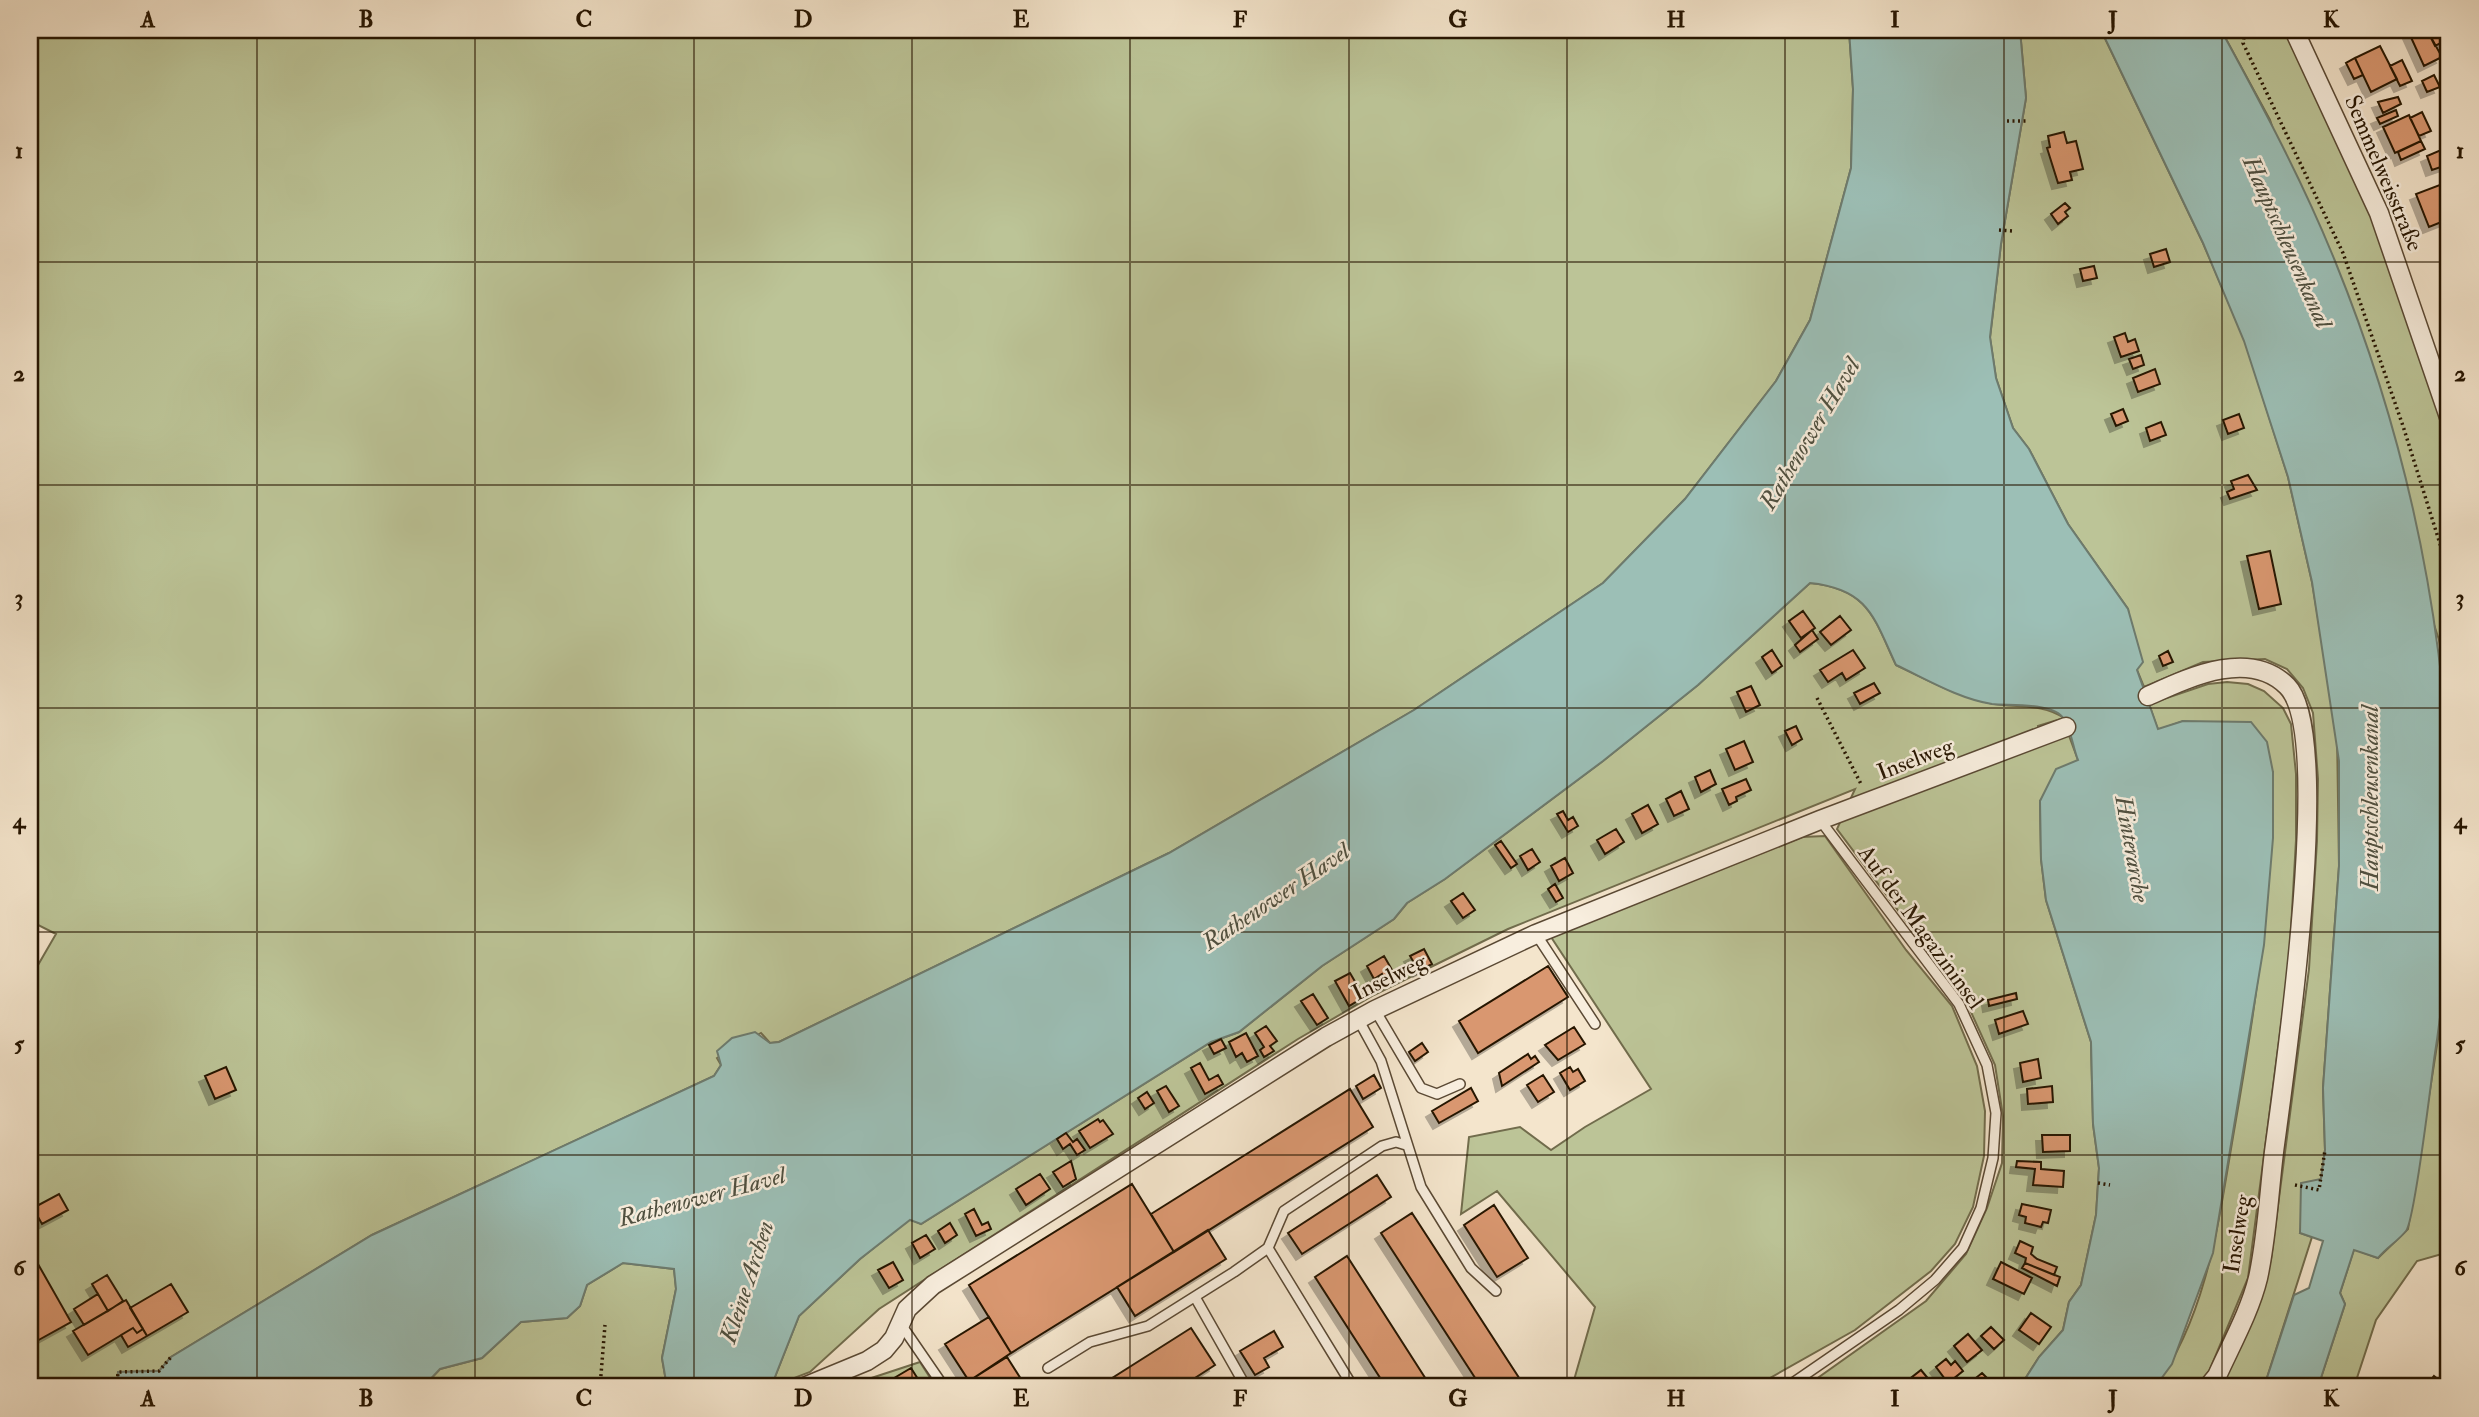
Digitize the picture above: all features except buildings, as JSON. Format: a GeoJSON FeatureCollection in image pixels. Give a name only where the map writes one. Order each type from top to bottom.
{"type":"FeatureCollection","features":[{"type":"Feature","properties":{"kind":"street","name":"Semmelweisstraße"},"geometry":{"type":"LineString","coordinates":[[2294,30],[2379,213],[2449,417]]}},
{"type":"Feature","properties":{"kind":"street","name":"Inselweg"},"geometry":{"type":"LineString","coordinates":[[2148,696],[2208,671],[2239,669],[2266,673],[2288,687],[2301,713],[2305,736],[2305,842],[2298,967],[2258,1279],[2217,1376],[2208,1387]]}},
{"type":"Feature","properties":{"kind":"street","name":"Inselweg"},"geometry":{"type":"LineString","coordinates":[[804,1387],[867,1361],[884,1350],[894,1338],[916,1298],[933,1286],[1375,1010],[1536,934],[1820,820],[2066,727]]}},
{"type":"Feature","properties":{"kind":"lane","name":"Auf der Magazininsel"},"geometry":{"type":"LineString","coordinates":[[1787,1387],[1899,1310],[1935,1280],[1963,1248],[1981,1208],[1993,1158],[1996,1113],[1987,1065],[1959,1004],[1820,820]]}},
{"type":"Feature","properties":{"kind":"lane"},"geometry":{"type":"LineString","coordinates":[[1536,934],[1595,1024]]}},
{"type":"Feature","properties":{"kind":"lane"},"geometry":{"type":"LineString","coordinates":[[1375,1010],[1422,1088],[1437,1094],[1460,1084]]}},
{"type":"Feature","properties":{"kind":"lane"},"geometry":{"type":"LineString","coordinates":[[1358,1019],[1381,1062],[1421,1187],[1471,1268],[1496,1291]]}},
{"type":"Feature","properties":{"kind":"lane"},"geometry":{"type":"LineString","coordinates":[[1048,1368],[1090,1342],[1148,1326],[1195,1297],[1268,1248],[1284,1211],[1382,1146],[1396,1142],[1406,1145]]}},
{"type":"Feature","properties":{"kind":"lane"},"geometry":{"type":"LineString","coordinates":[[1268,1248],[1353,1387]]}},
{"type":"Feature","properties":{"kind":"lane"},"geometry":{"type":"LineString","coordinates":[[1195,1297],[1246,1387]]}},
{"type":"Feature","properties":{"kind":"lane"},"geometry":{"type":"LineString","coordinates":[[900,1323],[944,1387]]}},
{"type":"Feature","properties":{"kind":"path"},"geometry":{"type":"LineString","coordinates":[[2250,30],[2245,32],[2243,43],[2343,253],[2403,426],[2446,563],[2449,563]]}},
{"type":"Feature","properties":{"kind":"path"},"geometry":{"type":"LineString","coordinates":[[2007,121],[2029,121]]}},
{"type":"Feature","properties":{"kind":"path"},"geometry":{"type":"LineString","coordinates":[[1999,230],[2013,232]]}},
{"type":"Feature","properties":{"kind":"path"},"geometry":{"type":"LineString","coordinates":[[1817,698],[1871,802]]}},
{"type":"Feature","properties":{"kind":"path"},"geometry":{"type":"LineString","coordinates":[[2295,1185],[2319,1190],[2325,1150]]}},
{"type":"Feature","properties":{"kind":"path"},"geometry":{"type":"LineString","coordinates":[[2098,1183],[2110,1185]]}},
{"type":"Feature","properties":{"kind":"path"},"geometry":{"type":"LineString","coordinates":[[600,1387],[605,1325]]}},
{"type":"Feature","properties":{"kind":"path"},"geometry":{"type":"LineString","coordinates":[[117,1387],[118,1372],[159,1371],[171,1357]]}},
{"type":"Feature","properties":{"kind":"green space"},"geometry":{"type":"Polygon","coordinates":[[[30,30],[1849,30],[1853,89],[1851,168],[1810,320],[1776,381],[1685,499],[1603,583],[1414,710],[1169,853],[779,1042],[770,1043],[761,1033],[717,1058],[721,1065],[714,1076],[372,1235],[171,1357],[159,1371],[118,1372],[117,1387],[30,1387],[30,963],[38,965],[56,934],[30,921],[30,30]]]}},
{"type":"Feature","properties":{"kind":"green space"},"geometry":{"type":"Polygon","coordinates":[[[2020,30],[2101,30],[2203,243],[2245,341],[2288,477],[2312,582],[2337,733],[2339,866],[2323,1088],[2325,1150],[2321,1179],[2300,1233],[2312,1237],[2264,1387],[2218,1387],[2249,1325],[2271,1259],[2309,969],[2318,779],[2313,713],[2303,688],[2287,669],[2265,659],[2203,662],[2144,687],[2137,670],[2128,609],[2068,524],[2029,449],[2013,428],[1996,378],[1990,338],[2001,244],[2026,98],[2020,30]]]}},
{"type":"Feature","properties":{"kind":"green space"},"geometry":{"type":"Polygon","coordinates":[[[2221,30],[2284,30],[2367,201],[2449,435],[2449,834],[2445,697],[2439,640],[2270,120],[2221,30]]]}},
{"type":"Feature","properties":{"kind":"green space"},"geometry":{"type":"Polygon","coordinates":[[[1810,583],[1830,586],[1857,599],[1875,620],[1896,665],[1941,687],[1977,700],[2037,708],[2064,718],[2038,726],[2041,744],[2068,733],[2078,760],[2040,801],[2041,859],[2046,900],[2091,1042],[2093,1124],[2099,1168],[2096,1215],[2081,1285],[2069,1302],[2063,1330],[2039,1357],[2020,1387],[1805,1387],[1926,1301],[1966,1254],[1987,1208],[2002,1163],[2003,1116],[1995,1065],[1966,1001],[1837,829],[1855,789],[1508,929],[1374,995],[1298,1039],[879,1309],[810,1372],[771,1387],[799,1316],[860,1259],[910,1219],[921,1224],[1211,1042],[1239,1032],[1322,966],[1394,919],[1407,903],[1445,879],[1603,761],[1698,685],[1810,583]]]}},
{"type":"Feature","properties":{"kind":"green space"},"geometry":{"type":"Polygon","coordinates":[[[2208,684],[2248,684],[2264,691],[2283,708],[2291,724],[2296,774],[2296,840],[2289,964],[2248,1278],[2208,1374],[2199,1387],[2155,1387],[2188,1328],[2209,1264],[2223,1197],[2261,953],[2273,772],[2183,721],[2158,730],[2149,704],[2208,684]]]}},
{"type":"Feature","properties":{"kind":"green space"},"geometry":{"type":"Polygon","coordinates":[[[1825,836],[1906,950],[1952,1006],[1977,1066],[1985,1111],[1984,1156],[1973,1207],[1955,1244],[1931,1271],[1855,1330],[1754,1387],[1572,1387],[1595,1307],[1497,1191],[1461,1214],[1469,1137],[1520,1127],[1551,1150],[1651,1089],[1551,937],[1802,837],[1825,836]]]}},
{"type":"Feature","properties":{"kind":"green space"},"geometry":{"type":"Polygon","coordinates":[[[2449,893],[2449,1252],[2417,1261],[2376,1320],[2354,1387],[2318,1387],[2345,1304],[2340,1293],[2354,1249],[2378,1258],[2408,1229],[2444,1001],[2449,893]]]}},
{"type":"Feature","properties":{"kind":"green space"},"geometry":{"type":"Polygon","coordinates":[[[623,1263],[674,1269],[676,1289],[662,1358],[667,1387],[423,1387],[440,1369],[482,1358],[521,1322],[567,1318],[580,1306],[587,1285],[623,1263]]]}},
{"type":"Feature","properties":{"kind":"green space"},"geometry":{"type":"Polygon","coordinates":[[[920,1362],[936,1387],[844,1387],[920,1362]]]}},
{"type":"Feature","properties":{"kind":"water"},"geometry":{"type":"Polygon","coordinates":[[[1849,30],[2020,30],[2026,98],[2001,244],[1990,337],[1996,378],[2013,428],[2029,449],[2068,524],[2128,609],[2143,662],[2137,670],[2158,729],[2183,721],[2251,722],[2267,742],[2273,772],[2273,838],[2264,945],[2213,1253],[2172,1364],[2155,1387],[2020,1387],[2039,1357],[2063,1330],[2069,1302],[2081,1285],[2096,1215],[2099,1168],[2093,1124],[2091,1042],[2046,900],[2041,859],[2040,801],[2056,769],[2078,760],[2066,723],[2059,714],[2041,707],[1992,704],[1967,698],[1896,665],[1875,620],[1857,599],[1830,586],[1810,583],[1698,685],[1603,761],[1445,879],[1407,903],[1394,919],[1322,966],[1239,1032],[1211,1042],[921,1224],[910,1220],[860,1259],[799,1316],[771,1387],[667,1387],[662,1358],[676,1289],[674,1269],[623,1263],[587,1285],[580,1306],[567,1318],[521,1322],[482,1358],[440,1369],[423,1387],[117,1387],[118,1372],[159,1371],[171,1357],[372,1235],[714,1076],[721,1065],[717,1051],[732,1038],[755,1032],[770,1043],[779,1042],[1169,853],[1414,710],[1603,583],[1685,499],[1776,381],[1810,320],[1851,168],[1853,89],[1849,30]]]}},
{"type":"Feature","properties":{"kind":"water","name":"Hauptschleusenkanal"},"geometry":{"type":"Polygon","coordinates":[[[2101,30],[2221,30],[2281,144],[2335,261],[2370,356],[2399,454],[2422,553],[2438,654],[2448,755],[2451,857],[2446,959],[2418,1179],[2409,1222],[2403,1235],[2378,1258],[2354,1250],[2340,1293],[2345,1304],[2318,1387],[2264,1387],[2294,1295],[2309,1288],[2323,1241],[2300,1233],[2301,1183],[2321,1179],[2325,1150],[2323,1088],[2339,866],[2339,761],[2312,582],[2288,477],[2244,341],[2203,243],[2101,30]]]}},
{"type":"Feature","properties":{"kind":"water label","name":"Rathenower Havel"},"geometry":{"type":"Point","coordinates":[1810,434]}},
{"type":"Feature","properties":{"kind":"water label","name":"Hinterarche"},"geometry":{"type":"Point","coordinates":[2132,849]}},
{"type":"Feature","properties":{"kind":"water label","name":"Rathenower Havel"},"geometry":{"type":"Point","coordinates":[1276,897]}},
{"type":"Feature","properties":{"kind":"water label","name":"Rathenower Havel"},"geometry":{"type":"Point","coordinates":[702,1197]}},
{"type":"Feature","properties":{"kind":"water label","name":"Kleine Archen"},"geometry":{"type":"Point","coordinates":[747,1282]}}]}
